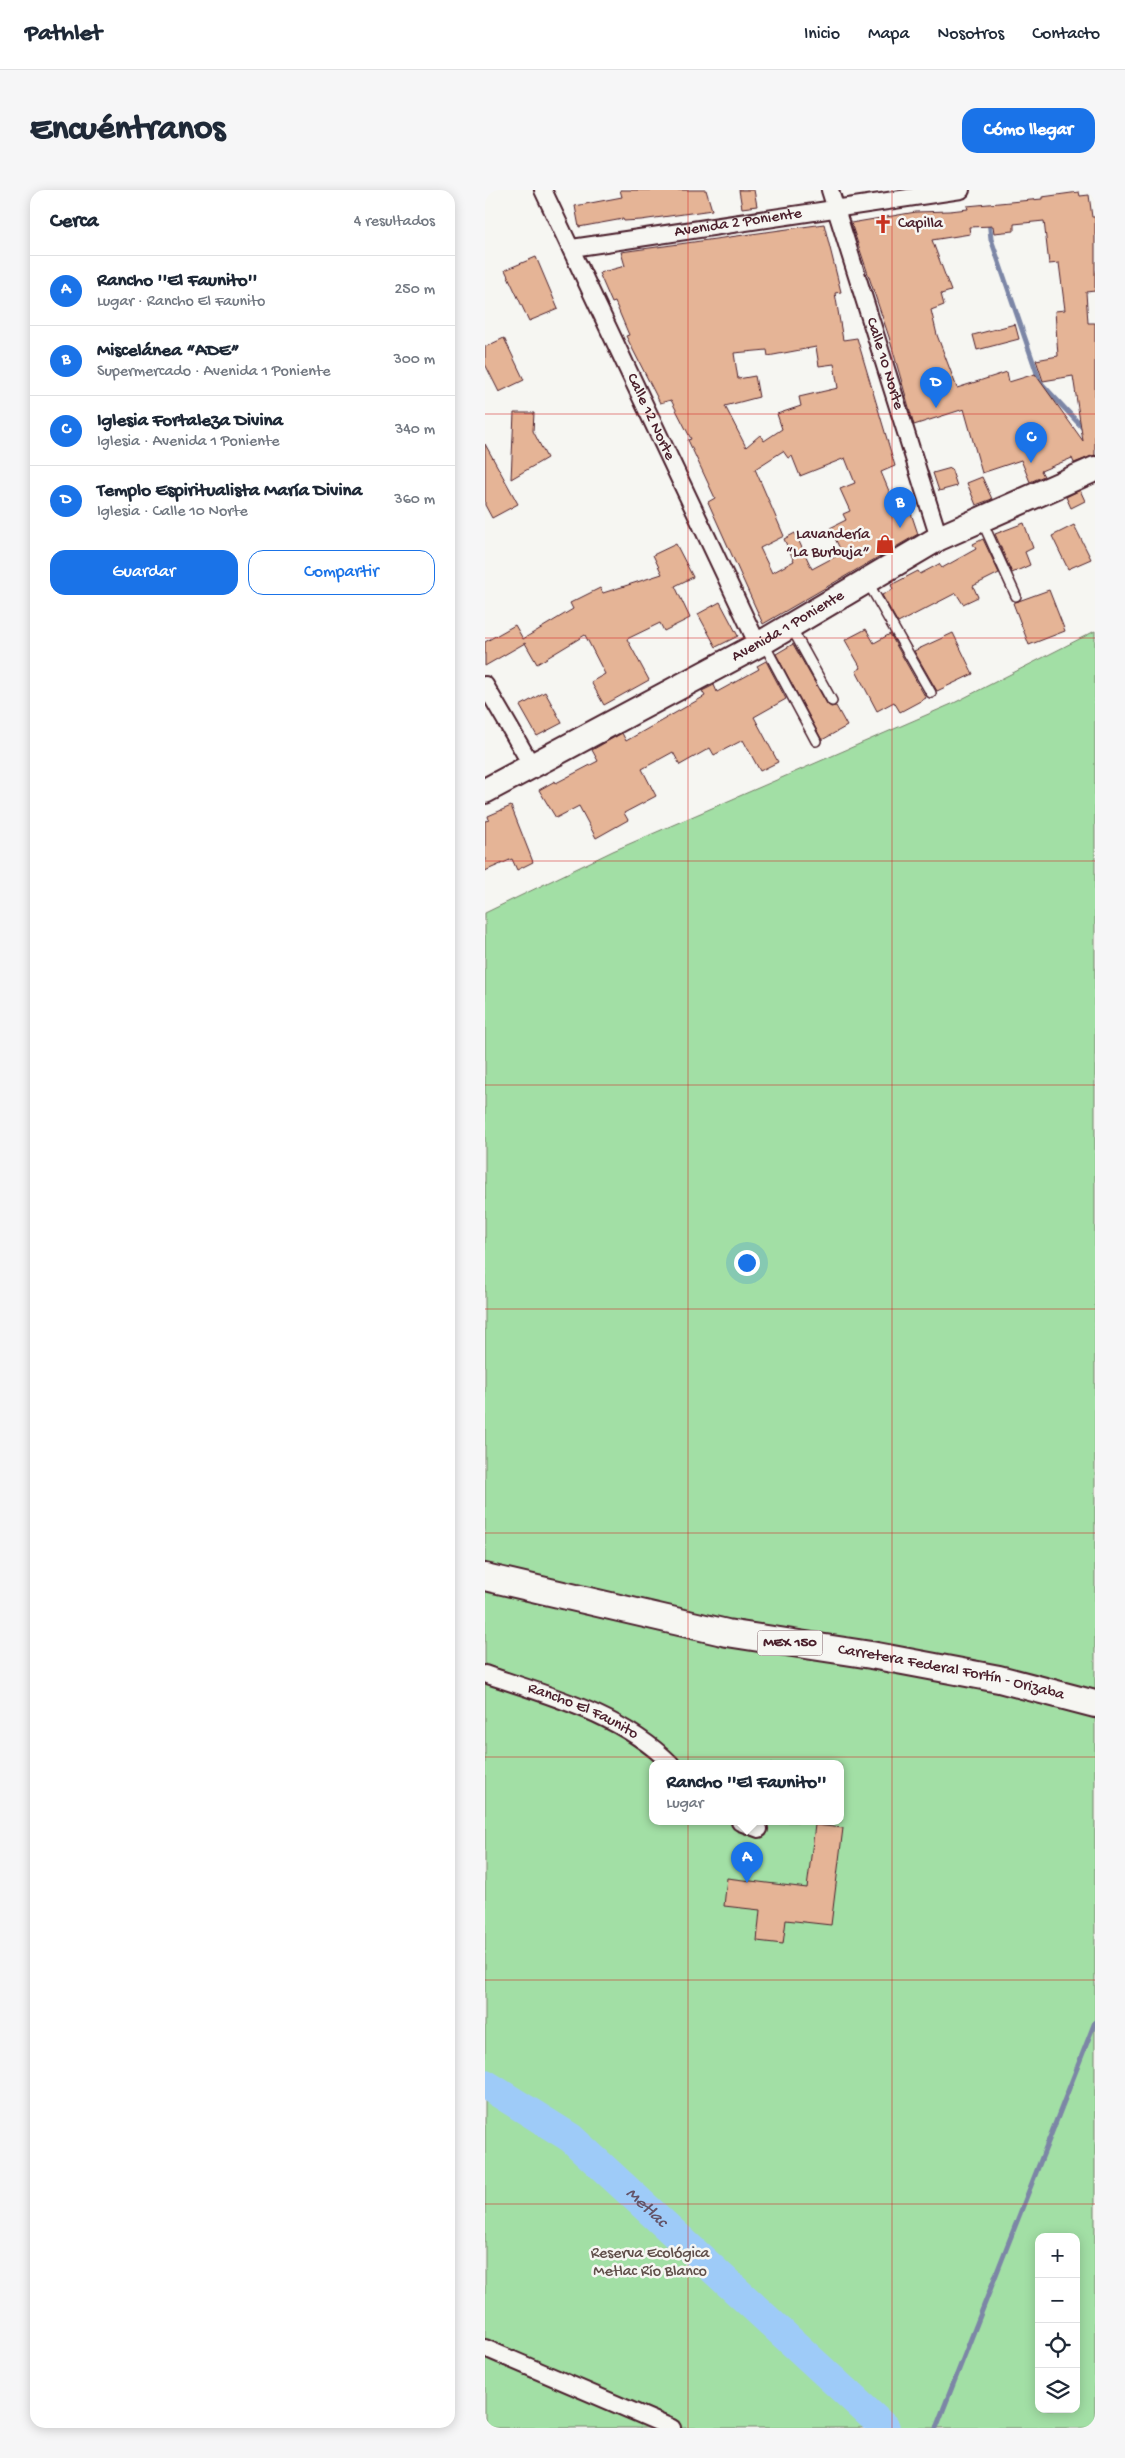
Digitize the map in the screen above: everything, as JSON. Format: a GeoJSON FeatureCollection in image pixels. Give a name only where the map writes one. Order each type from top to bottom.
{"type":"FeatureCollection","features":[{"type":"Feature","properties":{"kind":"main road","name":"Carretera Federal Fortín - Orizaba"},"geometry":{"type":"LineString","coordinates":[[485,1577],[727,1633],[871,1654],[999,1679],[1095,1704]]}},
{"type":"Feature","properties":{"kind":"street","name":"Calle 12 Norte"},"geometry":{"type":"LineString","coordinates":[[543,190],[760,643]]}},
{"type":"Feature","properties":{"kind":"street","name":"Calle 10 Norte"},"geometry":{"type":"LineString","coordinates":[[830,190],[939,538]]}},
{"type":"Feature","properties":{"kind":"street","name":"Avenida 2 Poniente"},"geometry":{"type":"LineString","coordinates":[[572,248],[961,190]]}},
{"type":"Feature","properties":{"kind":"street","name":"Avenida 1 Poniente"},"geometry":{"type":"LineString","coordinates":[[485,791],[760,643],[939,538],[1092,470]]}},
{"type":"Feature","properties":{"kind":"street"},"geometry":{"type":"LineString","coordinates":[[485,685],[532,766]]}},
{"type":"Feature","properties":{"kind":"street","name":"Rancho El Faunito"},"geometry":{"type":"LineString","coordinates":[[485,1674],[604,1716],[656,1749],[667,1760]]}},
{"type":"Feature","properties":{"kind":"street"},"geometry":{"type":"LineString","coordinates":[[747,1825],[759,1830]]}},
{"type":"Feature","properties":{"kind":"street"},"geometry":{"type":"LineString","coordinates":[[485,2348],[672,2428]]}},
{"type":"Feature","properties":{"kind":"lane"},"geometry":{"type":"LineString","coordinates":[[981,519],[1016,596]]}},
{"type":"Feature","properties":{"kind":"lane"},"geometry":{"type":"LineString","coordinates":[[867,581],[931,693]]}},
{"type":"Feature","properties":{"kind":"lane"},"geometry":{"type":"LineString","coordinates":[[790,626],[832,701]]}},
{"type":"Feature","properties":{"kind":"lane"},"geometry":{"type":"LineString","coordinates":[[760,643],[816,741]]}},
{"type":"Feature","properties":{"kind":"green space","name":"Reserva Ecológica Metlac Río Blanco"},"geometry":{"type":"Polygon","coordinates":[[[1095,631],[1095,2428],[485,2428],[485,913],[613,851],[954,703],[1095,631]]]}},
{"type":"Feature","properties":{"kind":"building"},"geometry":{"type":"Polygon","coordinates":[[[620,190],[706,190],[712,210],[641,220],[624,221],[623,219],[579,227],[575,206],[622,197],[620,190]]]}},
{"type":"Feature","properties":{"kind":"building"},"geometry":{"type":"Polygon","coordinates":[[[739,190],[754,190],[757,206],[742,208],[739,190]]]}},
{"type":"Feature","properties":{"kind":"building"},"geometry":{"type":"Polygon","coordinates":[[[1079,192],[1080,196],[1089,195],[1092,217],[1095,217],[1095,291],[1086,292],[1088,323],[1095,323],[1095,455],[1074,463],[1072,458],[1041,471],[1044,476],[1030,482],[1021,460],[982,473],[964,409],[914,425],[889,337],[851,223],[916,212],[968,209],[967,206],[1042,199],[1042,197],[1079,192]],[[1044,221],[1014,224],[1014,231],[994,233],[993,226],[969,227],[970,234],[932,240],[951,291],[941,294],[944,305],[931,310],[937,335],[957,388],[1007,372],[1009,382],[1035,374],[1083,441],[1073,376],[1043,381],[1036,360],[1058,356],[1055,311],[1065,310],[1059,263],[1049,264],[1044,221]]]}},
{"type":"Feature","properties":{"kind":"building"},"geometry":{"type":"Polygon","coordinates":[[[824,224],[841,292],[835,293],[843,340],[857,338],[895,466],[881,472],[894,503],[906,498],[918,534],[763,624],[708,502],[715,498],[688,440],[691,439],[671,400],[660,403],[626,336],[629,335],[615,302],[612,303],[599,273],[625,266],[621,252],[824,224]],[[816,347],[768,356],[767,350],[734,353],[738,379],[755,376],[759,397],[725,406],[746,447],[760,435],[764,441],[782,429],[777,414],[801,406],[799,397],[838,388],[834,364],[819,366],[816,347]],[[783,451],[755,469],[784,536],[760,548],[772,573],[794,561],[784,539],[795,533],[812,569],[842,553],[830,528],[846,520],[843,514],[850,511],[840,489],[855,483],[845,458],[800,476],[792,456],[788,458],[783,451]]]}},
{"type":"Feature","properties":{"kind":"building"},"geometry":{"type":"Polygon","coordinates":[[[536,257],[558,309],[529,321],[505,270],[536,257]]]}},
{"type":"Feature","properties":{"kind":"building"},"geometry":{"type":"Polygon","coordinates":[[[1015,324],[1019,339],[977,350],[973,335],[1015,324]]]}},
{"type":"Feature","properties":{"kind":"building"},"geometry":{"type":"Polygon","coordinates":[[[504,338],[524,380],[499,392],[485,364],[485,347],[504,338]]]}},
{"type":"Feature","properties":{"kind":"building"},"geometry":{"type":"Polygon","coordinates":[[[514,413],[534,413],[533,431],[547,458],[511,479],[514,413]]]}},
{"type":"Feature","properties":{"kind":"building"},"geometry":{"type":"Polygon","coordinates":[[[485,444],[518,504],[492,518],[485,505],[485,444]]]}},
{"type":"Feature","properties":{"kind":"building"},"geometry":{"type":"Polygon","coordinates":[[[951,468],[957,486],[939,491],[933,473],[951,468]]]}},
{"type":"Feature","properties":{"kind":"building"},"geometry":{"type":"Polygon","coordinates":[[[982,477],[992,499],[976,505],[967,483],[982,477]]]}},
{"type":"Feature","properties":{"kind":"building"},"geometry":{"type":"Polygon","coordinates":[[[1080,490],[1085,501],[1071,508],[1066,497],[1080,490]]]}},
{"type":"Feature","properties":{"kind":"building"},"geometry":{"type":"Polygon","coordinates":[[[1024,523],[1033,548],[1025,552],[1030,565],[1012,573],[995,534],[1024,523]]]}},
{"type":"Feature","properties":{"kind":"building"},"geometry":{"type":"Polygon","coordinates":[[[1074,525],[1091,559],[1068,569],[1052,536],[1074,525]]]}},
{"type":"Feature","properties":{"kind":"building"},"geometry":{"type":"Polygon","coordinates":[[[983,539],[999,573],[973,586],[978,597],[963,604],[956,593],[898,623],[882,595],[893,589],[891,585],[918,571],[920,574],[939,564],[942,568],[976,549],[973,544],[983,539]]]}},
{"type":"Feature","properties":{"kind":"building"},"geometry":{"type":"Polygon","coordinates":[[[676,544],[693,577],[675,586],[690,618],[664,631],[660,623],[627,639],[649,680],[604,705],[591,682],[605,674],[585,635],[537,664],[525,643],[485,666],[485,642],[515,625],[523,639],[573,609],[570,603],[600,588],[603,593],[662,574],[653,555],[676,544]]]}},
{"type":"Feature","properties":{"kind":"building"},"geometry":{"type":"Polygon","coordinates":[[[1049,590],[1065,631],[1029,645],[1013,603],[1049,590]]]}},
{"type":"Feature","properties":{"kind":"building"},"geometry":{"type":"Polygon","coordinates":[[[720,602],[738,636],[716,647],[698,614],[720,602]]]}},
{"type":"Feature","properties":{"kind":"building"},"geometry":{"type":"Polygon","coordinates":[[[866,629],[874,643],[890,634],[926,698],[900,712],[894,702],[877,711],[856,671],[861,668],[845,640],[866,629]]]}},
{"type":"Feature","properties":{"kind":"building"},"geometry":{"type":"Polygon","coordinates":[[[953,633],[973,674],[937,691],[914,651],[953,633]]]}},
{"type":"Feature","properties":{"kind":"building"},"geometry":{"type":"Polygon","coordinates":[[[793,644],[827,704],[831,707],[836,706],[847,726],[822,740],[776,654],[793,644]]]}},
{"type":"Feature","properties":{"kind":"building"},"geometry":{"type":"Polygon","coordinates":[[[766,661],[786,699],[754,717],[778,762],[760,771],[743,740],[714,755],[710,748],[680,765],[673,752],[642,769],[656,796],[624,813],[628,820],[596,838],[579,806],[556,818],[539,790],[598,761],[592,750],[622,733],[626,741],[705,696],[702,691],[714,685],[717,692],[759,669],[757,666],[766,661]]]}},
{"type":"Feature","properties":{"kind":"building"},"geometry":{"type":"Polygon","coordinates":[[[545,692],[562,723],[537,736],[520,706],[545,692]]]}},
{"type":"Feature","properties":{"kind":"building"},"geometry":{"type":"Polygon","coordinates":[[[511,806],[533,862],[517,870],[512,859],[485,871],[485,821],[489,820],[488,816],[511,806]]]}},
{"type":"Feature","properties":{"kind":"building"},"geometry":{"type":"Polygon","coordinates":[[[815,1825],[843,1828],[831,1925],[786,1920],[783,1944],[757,1941],[760,1910],[724,1906],[727,1878],[807,1888],[815,1825]]]}},
{"type":"Feature","properties":{"kind":"waterway"},"geometry":{"type":"LineString","coordinates":[[989,220],[991,239],[1040,382],[1083,428]]}},
{"type":"Feature","properties":{"kind":"waterway"},"geometry":{"type":"LineString","coordinates":[[936,2428],[1095,2022]]}},
{"type":"Feature","properties":{"kind":"waterway","name":"Metlac"},"geometry":{"type":"LineString","coordinates":[[485,2084],[571,2138],[885,2428]]}},
{"type":"Feature","properties":{"kind":"place","name":"Capilla"},"geometry":{"type":"Point","coordinates":[883,224]}},
{"type":"Feature","properties":{"kind":"place","name":"Templo Espiritualista María Divina"},"geometry":{"type":"Point","coordinates":[936,408]}},
{"type":"Feature","properties":{"kind":"place","name":"Iglesia Fortaleza Divina"},"geometry":{"type":"Point","coordinates":[1031,463]}},
{"type":"Feature","properties":{"kind":"place","name":"Miscelánea “ADE”"},"geometry":{"type":"Point","coordinates":[900,528]}},
{"type":"Feature","properties":{"kind":"place","name":"Lavandería “La Burbuja”"},"geometry":{"type":"Point","coordinates":[885,544]}},
{"type":"Feature","properties":{"kind":"place","name":"Rancho ''El Faunito''"},"geometry":{"type":"Point","coordinates":[747,1883]}}]}
